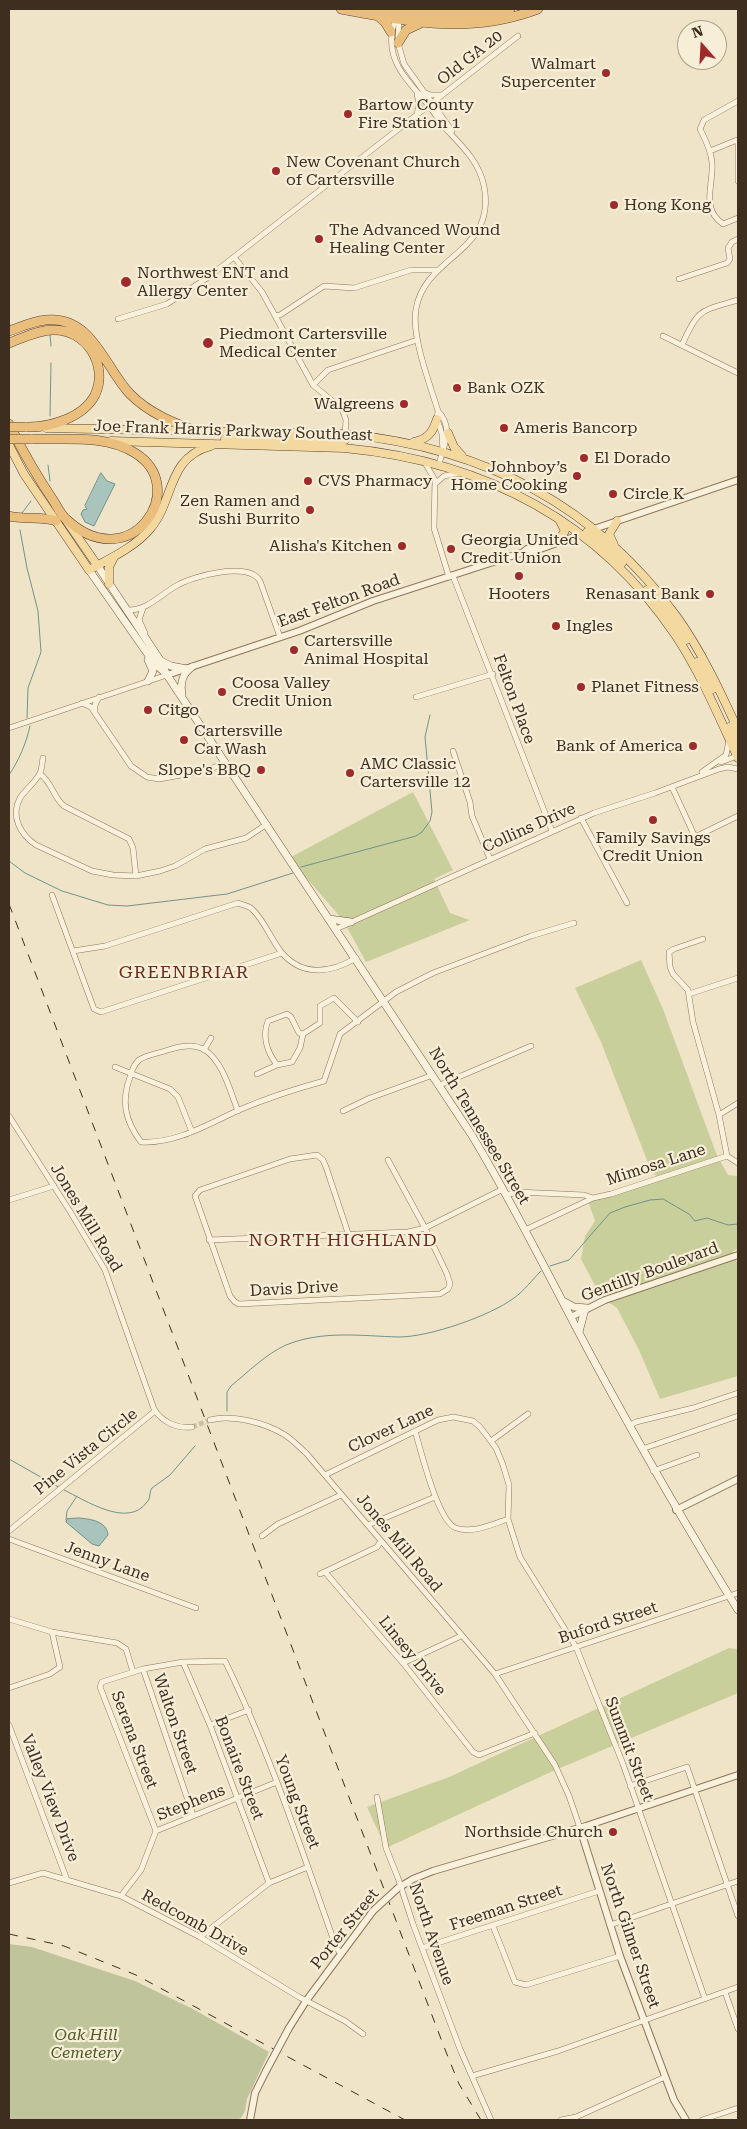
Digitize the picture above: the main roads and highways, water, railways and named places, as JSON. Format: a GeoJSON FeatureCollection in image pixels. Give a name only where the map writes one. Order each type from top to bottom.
{"type":"FeatureCollection","features":[{"type":"Feature","properties":{"kind":"highway"},"geometry":{"type":"LineString","coordinates":[[342,9],[459,19],[510,9]]}},
{"type":"Feature","properties":{"kind":"highway"},"geometry":{"type":"LineString","coordinates":[[410,9],[455,12],[491,9]]}},
{"type":"Feature","properties":{"kind":"highway"},"geometry":{"type":"LineString","coordinates":[[398,14],[423,23],[451,25],[481,24],[538,9]]}},
{"type":"Feature","properties":{"kind":"highway"},"geometry":{"type":"LineString","coordinates":[[377,12],[391,32]]}},
{"type":"Feature","properties":{"kind":"highway"},"geometry":{"type":"LineString","coordinates":[[398,43],[406,30],[423,23]]}},
{"type":"Feature","properties":{"kind":"highway"},"geometry":{"type":"LineString","coordinates":[[9,331],[50,319],[65,321],[93,340],[119,381],[136,400],[159,416],[197,432]]}},
{"type":"Feature","properties":{"kind":"highway"},"geometry":{"type":"LineString","coordinates":[[9,336],[47,324],[58,323],[76,327]]}},
{"type":"Feature","properties":{"kind":"highway"},"geometry":{"type":"LineString","coordinates":[[9,343],[45,330],[65,331],[85,342],[98,363],[98,385],[95,395],[85,408],[70,417],[29,427]]}},
{"type":"Feature","properties":{"kind":"highway"},"geometry":{"type":"LineString","coordinates":[[9,426],[33,470],[65,518],[92,536],[112,540],[132,534],[149,518],[157,495],[156,480],[138,455],[109,441]]}},
{"type":"Feature","properties":{"kind":"highway","name":"Joe Frank Harris Parkway Southeast"},"geometry":{"type":"LineString","coordinates":[[9,426],[29,427]]}},
{"type":"Feature","properties":{"kind":"highway","name":"Joe Frank Harris Parkway Southeast"},"geometry":{"type":"LineString","coordinates":[[9,439],[109,441]]}},
{"type":"Feature","properties":{"kind":"highway"},"geometry":{"type":"LineString","coordinates":[[9,516],[44,518],[56,522]]}},
{"type":"Feature","properties":{"kind":"main road"},"geometry":{"type":"LineString","coordinates":[[411,443],[423,440],[430,434],[438,415]]}},
{"type":"Feature","properties":{"kind":"main road","name":"Joe Frank Harris Parkway Southeast"},"geometry":{"type":"LineString","coordinates":[[29,427],[197,432],[411,443],[443,451],[499,472],[557,502],[636,585],[680,642],[702,680],[738,756]]}},
{"type":"Feature","properties":{"kind":"main road"},"geometry":{"type":"LineString","coordinates":[[448,433],[454,447],[464,458]]}},
{"type":"Feature","properties":{"kind":"main road"},"geometry":{"type":"LineString","coordinates":[[203,443],[225,439],[260,438],[345,441]]}},
{"type":"Feature","properties":{"kind":"main road","name":"Joe Frank Harris Parkway Southeast"},"geometry":{"type":"LineString","coordinates":[[109,441],[220,444],[345,441],[380,452],[439,464],[464,472],[528,500],[616,548],[661,597],[684,628],[703,659],[738,730]]}},
{"type":"Feature","properties":{"kind":"main road"},"geometry":{"type":"LineString","coordinates":[[89,570],[114,556],[144,535],[154,524],[177,472],[188,457],[199,449],[220,444]]}},
{"type":"Feature","properties":{"kind":"main road","name":"North Tennessee Street"},"geometry":{"type":"LineString","coordinates":[[9,446],[24,474],[123,620],[154,663],[167,675]]}},
{"type":"Feature","properties":{"kind":"main road"},"geometry":{"type":"LineString","coordinates":[[557,517],[565,531],[558,541]]}},
{"type":"Feature","properties":{"kind":"main road"},"geometry":{"type":"LineString","coordinates":[[65,518],[97,566]]}},
{"type":"Feature","properties":{"kind":"main road"},"geometry":{"type":"LineString","coordinates":[[616,548],[609,534],[617,521]]}},
{"type":"Feature","properties":{"kind":"main road"},"geometry":{"type":"LineString","coordinates":[[587,532],[638,580],[666,612],[700,659],[703,659]]}},
{"type":"Feature","properties":{"kind":"main road"},"geometry":{"type":"LineString","coordinates":[[110,584],[109,567],[114,556]]}},
{"type":"Feature","properties":{"kind":"main road","name":"North Tennessee Street"},"geometry":{"type":"LineString","coordinates":[[97,566],[128,610],[182,698],[471,1134],[505,1192],[654,1471],[738,1610]]}},
{"type":"Feature","properties":{"kind":"main road"},"geometry":{"type":"LineString","coordinates":[[123,620],[129,633],[152,668],[148,681]]}},
{"type":"Feature","properties":{"kind":"main road"},"geometry":{"type":"LineString","coordinates":[[680,642],[689,650],[708,679],[738,742]]}},
{"type":"Feature","properties":{"kind":"main road"},"geometry":{"type":"LineString","coordinates":[[160,660],[171,666],[189,668],[182,680],[182,698]]}},
{"type":"Feature","properties":{"kind":"main road"},"geometry":{"type":"LineString","coordinates":[[329,919],[351,922]]}},
{"type":"Feature","properties":{"kind":"main road"},"geometry":{"type":"LineString","coordinates":[[563,1301],[574,1307],[586,1309],[579,1333]]}},
{"type":"Feature","properties":{"kind":"water"},"geometry":{"type":"Polygon","coordinates":[[[101,473],[107,481],[115,484],[94,526],[85,522],[81,514],[83,510],[87,509],[85,506],[101,473]]]}},
{"type":"Feature","properties":{"kind":"water"},"geometry":{"type":"Polygon","coordinates":[[[79,1518],[97,1522],[105,1527],[108,1535],[99,1546],[92,1544],[66,1522],[67,1519],[79,1518]]]}},
{"type":"Feature","properties":{"kind":"waterway"},"geometry":{"type":"LineString","coordinates":[[50,334],[51,346]]}},
{"type":"Feature","properties":{"kind":"waterway"},"geometry":{"type":"LineString","coordinates":[[50,416],[51,363]]}},
{"type":"Feature","properties":{"kind":"waterway"},"geometry":{"type":"LineString","coordinates":[[48,465],[50,481]]}},
{"type":"Feature","properties":{"kind":"waterway"},"geometry":{"type":"LineString","coordinates":[[22,513],[31,501]]}},
{"type":"Feature","properties":{"kind":"waterway"},"geometry":{"type":"LineString","coordinates":[[20,530],[38,611],[41,652],[28,688],[27,718]]}},
{"type":"Feature","properties":{"kind":"waterway"},"geometry":{"type":"LineString","coordinates":[[301,867],[416,836],[422,832],[430,821],[432,812],[425,737],[430,715]]}},
{"type":"Feature","properties":{"kind":"waterway"},"geometry":{"type":"LineString","coordinates":[[9,775],[22,752],[30,726]]}},
{"type":"Feature","properties":{"kind":"waterway"},"geometry":{"type":"LineString","coordinates":[[9,861],[25,873],[62,891],[108,905],[127,906],[227,894],[293,873]]}},
{"type":"Feature","properties":{"kind":"waterway"},"geometry":{"type":"LineString","coordinates":[[550,1266],[569,1260],[610,1213],[650,1200],[663,1199],[689,1214],[695,1221],[707,1218],[728,1225],[738,1224]]}},
{"type":"Feature","properties":{"kind":"waterway"},"geometry":{"type":"LineString","coordinates":[[227,1411],[227,1392],[231,1386],[264,1358],[286,1345],[314,1337],[342,1335],[399,1337],[442,1329],[475,1318],[503,1305],[521,1292],[541,1271]]}},
{"type":"Feature","properties":{"kind":"waterway"},"geometry":{"type":"LineString","coordinates":[[64,1490],[106,1510],[118,1513],[129,1513],[139,1510],[150,1497],[152,1488],[170,1475],[195,1446]]}},
{"type":"Feature","properties":{"kind":"waterway"},"geometry":{"type":"LineString","coordinates":[[9,1459],[60,1488]]}},
{"type":"Feature","properties":{"kind":"waterway"},"geometry":{"type":"LineString","coordinates":[[66,1520],[67,1511],[77,1496]]}},
{"type":"Feature","properties":{"kind":"tunnel"},"geometry":{"type":"LineString","coordinates":[[192,1427],[210,1420]]}},
{"type":"Feature","properties":{"kind":"railway"},"geometry":{"type":"LineString","coordinates":[[9,904],[446,2052],[459,2084],[481,2120]]}},
{"type":"Feature","properties":{"kind":"railway"},"geometry":{"type":"LineString","coordinates":[[9,1934],[64,1946],[136,1975],[405,2120]]}},
{"type":"Feature","properties":{"kind":"place","name":"Walmart Supercenter"},"geometry":{"type":"Point","coordinates":[606,73]}},
{"type":"Feature","properties":{"kind":"place","name":"Bartow County Fire Station 1"},"geometry":{"type":"Point","coordinates":[348,114]}},
{"type":"Feature","properties":{"kind":"place","name":"New Covenant Church of Cartersville"},"geometry":{"type":"Point","coordinates":[276,171]}},
{"type":"Feature","properties":{"kind":"place","name":"Hong Kong"},"geometry":{"type":"Point","coordinates":[614,205]}},
{"type":"Feature","properties":{"kind":"place","name":"The Advanced Wound Healing Center"},"geometry":{"type":"Point","coordinates":[319,239]}},
{"type":"Feature","properties":{"kind":"place","name":"Northwest ENT and Allergy Center"},"geometry":{"type":"Point","coordinates":[126,282]}},
{"type":"Feature","properties":{"kind":"place","name":"Piedmont Cartersville Medical Center"},"geometry":{"type":"Point","coordinates":[208,343]}},
{"type":"Feature","properties":{"kind":"place","name":"Bank OZK"},"geometry":{"type":"Point","coordinates":[457,388]}},
{"type":"Feature","properties":{"kind":"place","name":"Walgreens"},"geometry":{"type":"Point","coordinates":[404,404]}},
{"type":"Feature","properties":{"kind":"place","name":"Ameris Bancorp"},"geometry":{"type":"Point","coordinates":[504,428]}},
{"type":"Feature","properties":{"kind":"place","name":"El Dorado"},"geometry":{"type":"Point","coordinates":[584,458]}},
{"type":"Feature","properties":{"kind":"place","name":"Johnboy’s Home Cooking"},"geometry":{"type":"Point","coordinates":[577,476]}},
{"type":"Feature","properties":{"kind":"place","name":"CVS Pharmacy"},"geometry":{"type":"Point","coordinates":[308,481]}},
{"type":"Feature","properties":{"kind":"place","name":"Circle K"},"geometry":{"type":"Point","coordinates":[613,494]}},
{"type":"Feature","properties":{"kind":"place","name":"Zen Ramen and Sushi Burrito"},"geometry":{"type":"Point","coordinates":[310,510]}},
{"type":"Feature","properties":{"kind":"place","name":"Alisha's Kitchen"},"geometry":{"type":"Point","coordinates":[402,546]}},
{"type":"Feature","properties":{"kind":"place","name":"Georgia United Credit Union"},"geometry":{"type":"Point","coordinates":[451,549]}},
{"type":"Feature","properties":{"kind":"place","name":"Hooters"},"geometry":{"type":"Point","coordinates":[519,576]}},
{"type":"Feature","properties":{"kind":"place","name":"Renasant Bank"},"geometry":{"type":"Point","coordinates":[710,594]}},
{"type":"Feature","properties":{"kind":"place","name":"Ingles"},"geometry":{"type":"Point","coordinates":[556,626]}},
{"type":"Feature","properties":{"kind":"place","name":"Cartersville Animal Hospital"},"geometry":{"type":"Point","coordinates":[294,650]}},
{"type":"Feature","properties":{"kind":"place","name":"Planet Fitness"},"geometry":{"type":"Point","coordinates":[581,687]}},
{"type":"Feature","properties":{"kind":"place","name":"Coosa Valley Credit Union"},"geometry":{"type":"Point","coordinates":[222,692]}},
{"type":"Feature","properties":{"kind":"place","name":"Citgo"},"geometry":{"type":"Point","coordinates":[148,710]}},
{"type":"Feature","properties":{"kind":"place","name":"Cartersville Car Wash"},"geometry":{"type":"Point","coordinates":[184,740]}},
{"type":"Feature","properties":{"kind":"place","name":"Bank of America"},"geometry":{"type":"Point","coordinates":[693,746]}},
{"type":"Feature","properties":{"kind":"place","name":"Slope's BBQ"},"geometry":{"type":"Point","coordinates":[261,770]}},
{"type":"Feature","properties":{"kind":"place","name":"AMC Classic Cartersville 12"},"geometry":{"type":"Point","coordinates":[350,773]}},
{"type":"Feature","properties":{"kind":"place","name":"Family Savings Credit Union"},"geometry":{"type":"Point","coordinates":[653,820]}},
{"type":"Feature","properties":{"kind":"place","name":"Northside Church"},"geometry":{"type":"Point","coordinates":[613,1832]}},
{"type":"Feature","properties":{"kind":"district","name":"GREENBRIAR"},"geometry":{"type":"Point","coordinates":[184,973]}},
{"type":"Feature","properties":{"kind":"district","name":"NORTH HIGHLAND"},"geometry":{"type":"Point","coordinates":[343,1241]}},
{"type":"Feature","properties":{"kind":"park label","name":"Oak Hill Cemetery"},"geometry":{"type":"Point","coordinates":[86,2044]}}]}
